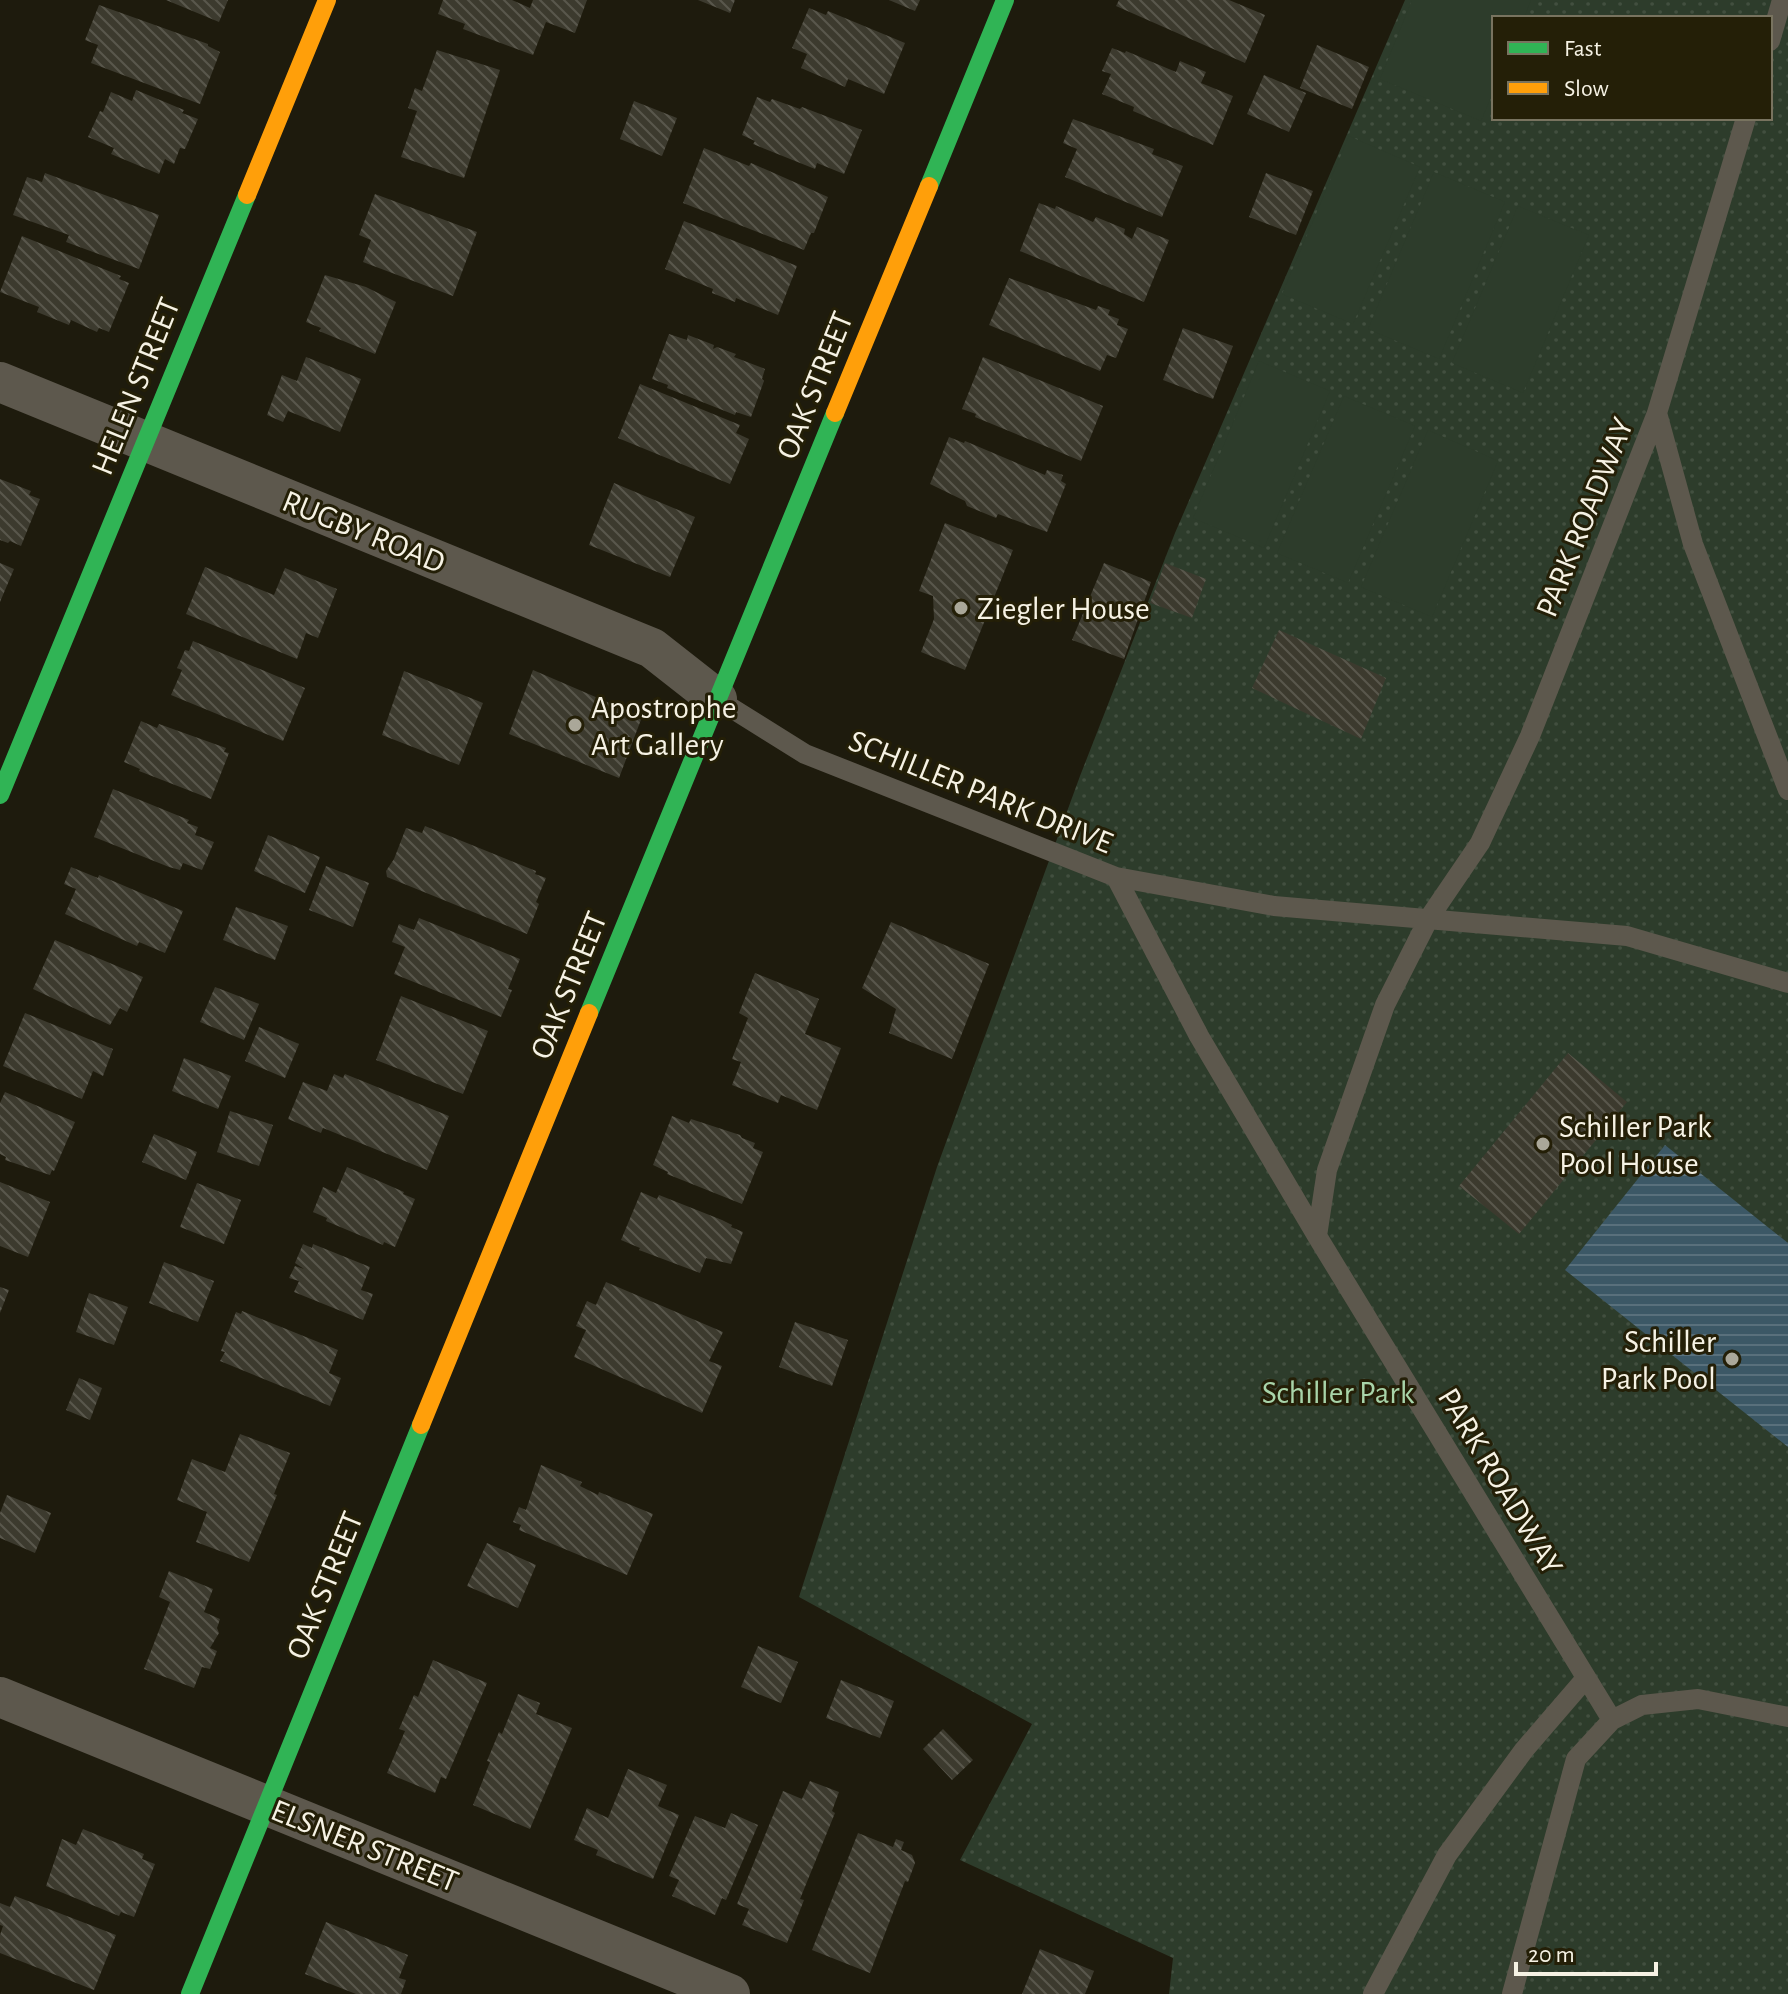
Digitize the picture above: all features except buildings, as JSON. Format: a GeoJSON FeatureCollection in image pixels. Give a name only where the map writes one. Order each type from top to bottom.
{"type":"FeatureCollection","features":[{"type":"Feature","properties":{"kind":"street","name":"HELEN STREET"},"geometry":{"type":"LineString","coordinates":[[0,795],[327,0]]}},
{"type":"Feature","properties":{"kind":"street","name":"OAK STREET"},"geometry":{"type":"LineString","coordinates":[[190,1994],[1005,0]]}},
{"type":"Feature","properties":{"kind":"street","name":"RUGBY ROAD"},"geometry":{"type":"LineString","coordinates":[[0,382],[652,648],[717,699]]}},
{"type":"Feature","properties":{"kind":"street","name":"ELSNER STREET"},"geometry":{"type":"LineString","coordinates":[[0,1697],[730,1994]]}},
{"type":"Feature","properties":{"kind":"lane"},"geometry":{"type":"LineString","coordinates":[[1772,34],[1782,0]]}},
{"type":"Feature","properties":{"kind":"lane","name":"PARK ROADWAY"},"geometry":{"type":"LineString","coordinates":[[1612,1720],[1317,1236],[1327,1170],[1385,1005],[1429,918],[1480,843],[1530,736],[1657,413],[1745,120]]}},
{"type":"Feature","properties":{"kind":"lane"},"geometry":{"type":"LineString","coordinates":[[1657,413],[1693,544],[1788,790]]}},
{"type":"Feature","properties":{"kind":"lane","name":"SCHILLER PARK DRIVE"},"geometry":{"type":"LineString","coordinates":[[717,699],[805,754],[1116,877],[1199,1036],[1317,1236]]}},
{"type":"Feature","properties":{"kind":"lane"},"geometry":{"type":"LineString","coordinates":[[1116,877],[1274,906],[1627,936],[1788,983]]}},
{"type":"Feature","properties":{"kind":"lane"},"geometry":{"type":"LineString","coordinates":[[1373,1994],[1447,1855],[1524,1750],[1586,1678]]}},
{"type":"Feature","properties":{"kind":"lane"},"geometry":{"type":"LineString","coordinates":[[1512,1994],[1576,1759],[1612,1720],[1642,1705],[1698,1699],[1788,1717]]}},
{"type":"Feature","properties":{"kind":"green space","name":"Schiller Park"},"geometry":{"type":"Polygon","coordinates":[[[1405,0],[1788,0],[1788,1994],[1169,1994],[1173,1958],[960,1860],[1032,1724],[799,1597],[937,1167],[1080,776],[1175,533],[1405,0]]]}},
{"type":"Feature","properties":{"kind":"green space"},"geometry":{"type":"Polygon","coordinates":[[[1412,0],[1531,0],[1525,16],[1492,16],[1492,95],[1481,121],[1380,79],[1412,0]]]}},
{"type":"Feature","properties":{"kind":"green space"},"geometry":{"type":"Polygon","coordinates":[[[1349,136],[1420,167],[1353,324],[1282,294],[1349,136]]]}},
{"type":"Feature","properties":{"kind":"green space"},"geometry":{"type":"Polygon","coordinates":[[[1434,172],[1505,202],[1439,359],[1368,329],[1434,172]]]}},
{"type":"Feature","properties":{"kind":"green space"},"geometry":{"type":"Polygon","coordinates":[[[1518,206],[1589,235],[1523,393],[1452,363],[1518,206]]]}},
{"type":"Feature","properties":{"kind":"green space"},"geometry":{"type":"Polygon","coordinates":[[[1259,361],[1330,391],[1264,548],[1193,518],[1259,361]]]}},
{"type":"Feature","properties":{"kind":"green space"},"geometry":{"type":"Polygon","coordinates":[[[1344,396],[1415,426],[1348,583],[1277,553],[1344,396]]]}},
{"type":"Feature","properties":{"kind":"green space"},"geometry":{"type":"Polygon","coordinates":[[[1428,430],[1498,461],[1432,617],[1361,587],[1428,430]]]}},
{"type":"Feature","properties":{"kind":"water","name":"Schiller Park Pool"},"geometry":{"type":"Polygon","coordinates":[[[1665,1145],[1788,1243],[1788,1447],[1565,1270],[1665,1145]]]}},
{"type":"Feature","properties":{"kind":"traffic: fast"},"geometry":{"type":"LineString","coordinates":[[929,186],[1005,0]]}},
{"type":"Feature","properties":{"kind":"traffic: fast"},"geometry":{"type":"LineString","coordinates":[[0,795],[247,195]]}},
{"type":"Feature","properties":{"kind":"traffic: fast"},"geometry":{"type":"LineString","coordinates":[[589,1013],[835,413]]}},
{"type":"Feature","properties":{"kind":"traffic: fast"},"geometry":{"type":"LineString","coordinates":[[190,1994],[421,1425]]}},
{"type":"Feature","properties":{"kind":"traffic: slow"},"geometry":{"type":"LineString","coordinates":[[247,195],[327,0]]}},
{"type":"Feature","properties":{"kind":"traffic: slow"},"geometry":{"type":"LineString","coordinates":[[835,413],[929,186]]}},
{"type":"Feature","properties":{"kind":"traffic: slow"},"geometry":{"type":"LineString","coordinates":[[421,1425],[589,1013]]}},
{"type":"Feature","properties":{"kind":"place","name":"Ziegler House"},"geometry":{"type":"Point","coordinates":[961,608]}},
{"type":"Feature","properties":{"kind":"place","name":"Apostrophe Art Gallery"},"geometry":{"type":"Point","coordinates":[575,725]}},
{"type":"Feature","properties":{"kind":"place","name":"Schiller Park Pool House"},"geometry":{"type":"Point","coordinates":[1543,1144]}},
{"type":"Feature","properties":{"kind":"place","name":"Schiller Park Pool"},"geometry":{"type":"Point","coordinates":[1732,1359]}}]}
